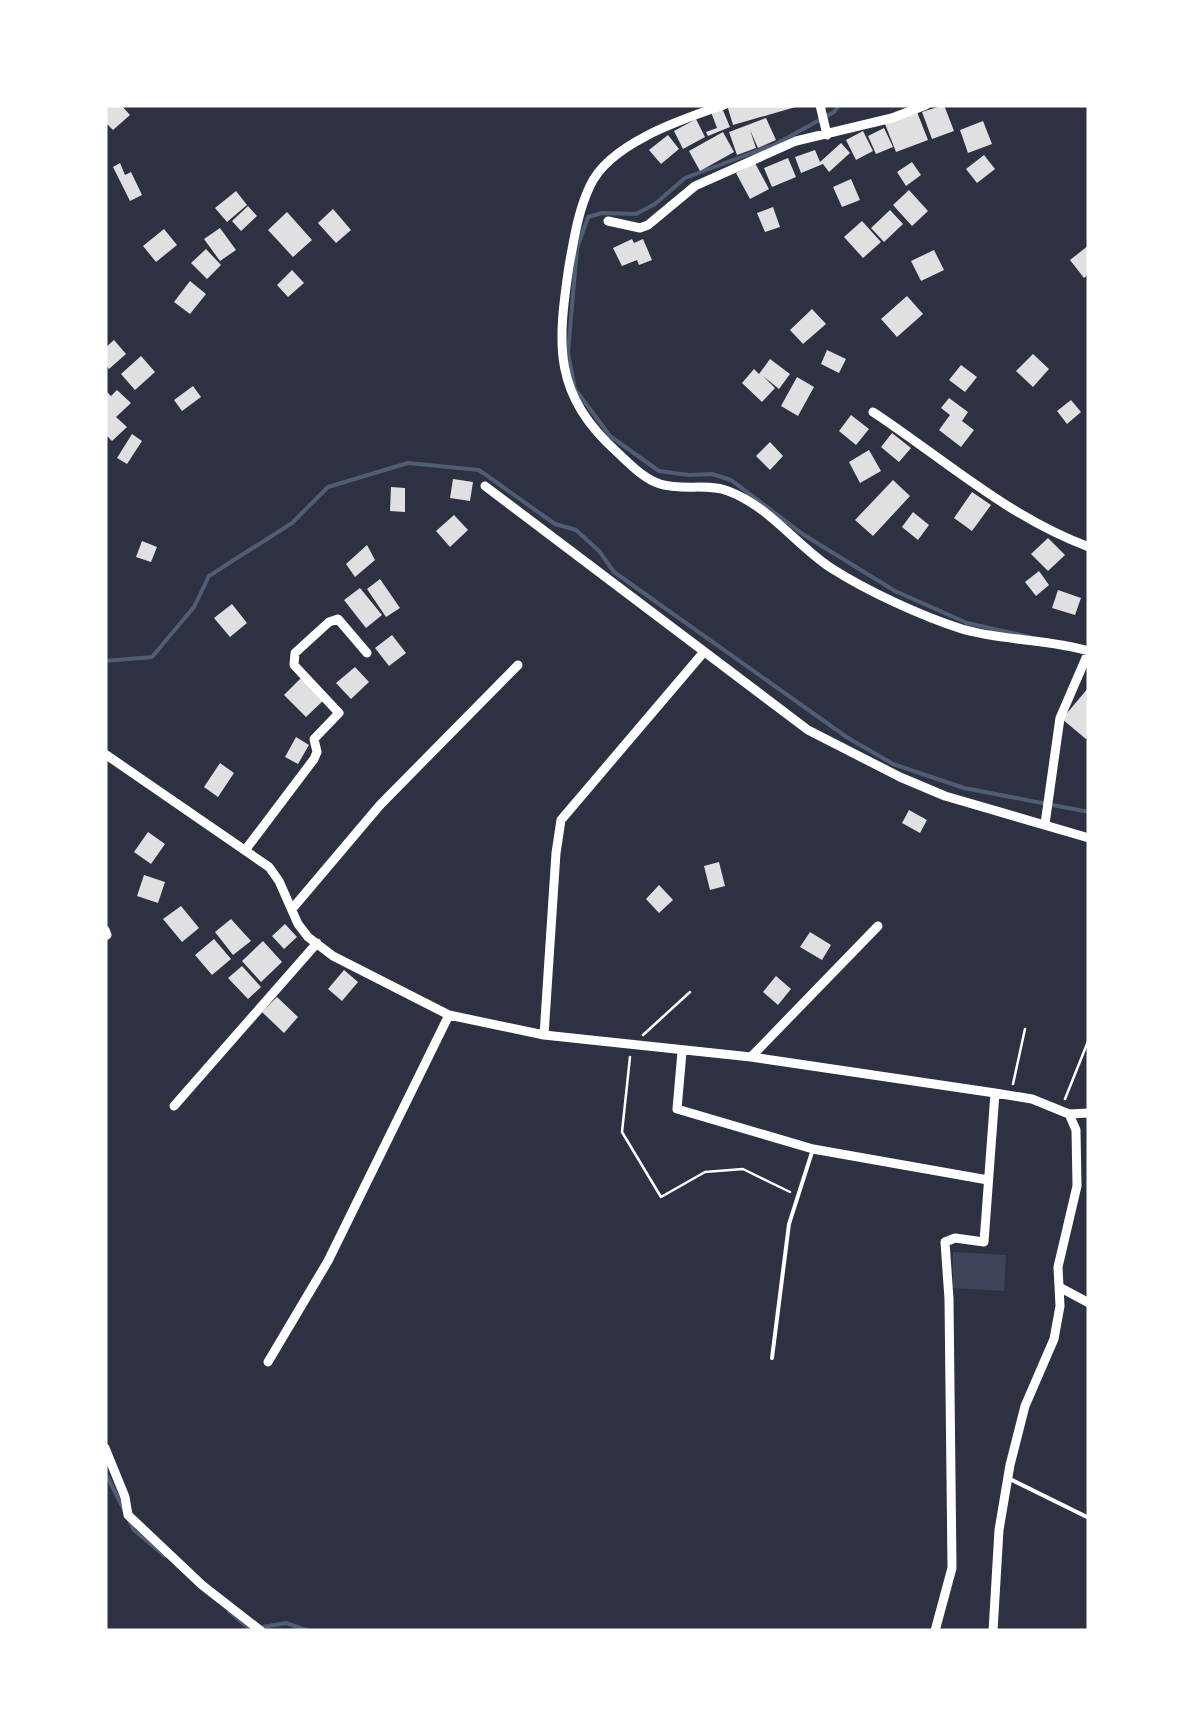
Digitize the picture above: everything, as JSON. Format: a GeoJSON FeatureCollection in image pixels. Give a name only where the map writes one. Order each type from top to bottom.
{"type":"FeatureCollection","features":[{"type":"Feature","properties":{"kind":"street"},"geometry":{"type":"LineString","coordinates":[[724,105],[670,124],[619,152],[591,183],[576,226],[562,335],[563,372],[573,400],[607,443],[644,477],[662,485],[726,490],[790,531],[830,567],[925,614],[964,630],[1089,651],[1060,718],[1045,824]]}},
{"type":"Feature","properties":{"kind":"street"},"geometry":{"type":"LineString","coordinates":[[820,105],[828,134]]}},
{"type":"Feature","properties":{"kind":"street"},"geometry":{"type":"LineString","coordinates":[[608,221],[648,226],[695,186],[796,141],[892,118],[926,105]]}},
{"type":"Feature","properties":{"kind":"street"},"geometry":{"type":"LineString","coordinates":[[874,412],[978,489],[1061,537],[1089,547]]}},
{"type":"Feature","properties":{"kind":"street"},"geometry":{"type":"LineString","coordinates":[[485,486],[808,730],[946,796],[1089,838]]}},
{"type":"Feature","properties":{"kind":"street"},"geometry":{"type":"LineString","coordinates":[[246,849],[314,759],[314,740],[339,711],[294,664],[295,653],[334,619],[341,621],[366,653]]}},
{"type":"Feature","properties":{"kind":"street"},"geometry":{"type":"LineString","coordinates":[[544,1036],[556,853],[562,820],[703,653]]}},
{"type":"Feature","properties":{"kind":"street"},"geometry":{"type":"LineString","coordinates":[[292,909],[380,804],[518,665]]}},
{"type":"Feature","properties":{"kind":"street"},"geometry":{"type":"LineString","coordinates":[[105,754],[246,849],[280,880],[298,924],[333,956],[448,1016],[544,1036],[751,1057],[995,1093],[1032,1099],[1065,1112],[1089,1113]]}},
{"type":"Feature","properties":{"kind":"street"},"geometry":{"type":"LineString","coordinates":[[751,1057],[878,926]]}},
{"type":"Feature","properties":{"kind":"street"},"geometry":{"type":"LineString","coordinates":[[174,1106],[317,943]]}},
{"type":"Feature","properties":{"kind":"street"},"geometry":{"type":"LineString","coordinates":[[268,1362],[328,1261],[448,1016]]}},
{"type":"Feature","properties":{"kind":"street"},"geometry":{"type":"LineString","coordinates":[[682,1052],[677,1109],[813,1150],[988,1180]]}},
{"type":"Feature","properties":{"kind":"street"},"geometry":{"type":"LineString","coordinates":[[935,1631],[952,1568],[945,1242],[955,1238],[984,1242],[995,1093]]}},
{"type":"Feature","properties":{"kind":"street"},"geometry":{"type":"LineString","coordinates":[[993,1631],[1008,1478],[1025,1406],[1054,1339],[1061,1288],[1058,1266],[1078,1186],[1076,1130],[1065,1112]]}},
{"type":"Feature","properties":{"kind":"street"},"geometry":{"type":"LineString","coordinates":[[1078,1186],[1089,1192]]}},
{"type":"Feature","properties":{"kind":"street"},"geometry":{"type":"LineString","coordinates":[[1061,1288],[1089,1303]]}},
{"type":"Feature","properties":{"kind":"street"},"geometry":{"type":"LineString","coordinates":[[105,1448],[125,1496],[128,1514],[202,1585],[261,1631]]}},
{"type":"Feature","properties":{"kind":"lane"},"geometry":{"type":"LineString","coordinates":[[772,1358],[789,1224],[813,1150]]}},
{"type":"Feature","properties":{"kind":"lane"},"geometry":{"type":"LineString","coordinates":[[1008,1478],[1089,1518]]}},
{"type":"Feature","properties":{"kind":"path"},"geometry":{"type":"LineString","coordinates":[[690,992],[631,1046],[622,1132],[662,1197],[705,1172],[743,1169],[798,1196]]}},
{"type":"Feature","properties":{"kind":"path"},"geometry":{"type":"LineString","coordinates":[[1011,1096],[1024,1028]]}},
{"type":"Feature","properties":{"kind":"path"},"geometry":{"type":"LineString","coordinates":[[1065,1112],[1089,1039]]}},
{"type":"Feature","properties":{"kind":"shaded area"},"geometry":{"type":"Polygon","coordinates":[[[953,1252],[1006,1255],[1004,1291],[953,1288],[953,1252]]]}},
{"type":"Feature","properties":{"kind":"building"},"geometry":{"type":"Polygon","coordinates":[[[105,105],[121,105],[130,115],[113,130],[105,122],[105,105]]]}},
{"type":"Feature","properties":{"kind":"building"},"geometry":{"type":"Polygon","coordinates":[[[727,105],[799,105],[799,106],[733,125],[727,105]]]}},
{"type":"Feature","properties":{"kind":"building"},"geometry":{"type":"Polygon","coordinates":[[[944,105],[954,131],[932,139],[922,112],[944,105]]]}},
{"type":"Feature","properties":{"kind":"building"},"geometry":{"type":"Polygon","coordinates":[[[722,108],[730,127],[708,136],[706,132],[717,128],[711,112],[722,108]]]}},
{"type":"Feature","properties":{"kind":"building"},"geometry":{"type":"Polygon","coordinates":[[[917,112],[928,140],[896,152],[885,124],[917,112]]]}},
{"type":"Feature","properties":{"kind":"building"},"geometry":{"type":"Polygon","coordinates":[[[766,118],[776,140],[758,148],[750,130],[756,148],[737,155],[729,132],[766,118]]]}},
{"type":"Feature","properties":{"kind":"building"},"geometry":{"type":"Polygon","coordinates":[[[696,119],[705,137],[683,149],[674,131],[696,119]]]}},
{"type":"Feature","properties":{"kind":"building"},"geometry":{"type":"Polygon","coordinates":[[[983,121],[992,144],[968,153],[960,130],[983,121]]]}},
{"type":"Feature","properties":{"kind":"building"},"geometry":{"type":"Polygon","coordinates":[[[884,128],[893,147],[876,154],[868,136],[884,128]]]}},
{"type":"Feature","properties":{"kind":"building"},"geometry":{"type":"Polygon","coordinates":[[[863,131],[873,151],[856,160],[846,140],[863,131]]]}},
{"type":"Feature","properties":{"kind":"building"},"geometry":{"type":"Polygon","coordinates":[[[723,132],[734,152],[700,171],[689,151],[723,132]]]}},
{"type":"Feature","properties":{"kind":"building"},"geometry":{"type":"Polygon","coordinates":[[[668,135],[679,149],[661,164],[649,150],[668,135]]]}},
{"type":"Feature","properties":{"kind":"building"},"geometry":{"type":"Polygon","coordinates":[[[841,143],[850,153],[829,172],[823,164],[801,173],[795,157],[815,150],[820,162],[841,143]]]}},
{"type":"Feature","properties":{"kind":"building"},"geometry":{"type":"Polygon","coordinates":[[[984,155],[995,169],[977,183],[966,169],[984,155]]]}},
{"type":"Feature","properties":{"kind":"building"},"geometry":{"type":"Polygon","coordinates":[[[788,158],[796,177],[772,187],[764,168],[788,158]]]}},
{"type":"Feature","properties":{"kind":"building"},"geometry":{"type":"Polygon","coordinates":[[[912,162],[921,175],[906,186],[897,172],[912,162]]]}},
{"type":"Feature","properties":{"kind":"building"},"geometry":{"type":"Polygon","coordinates":[[[120,163],[125,175],[131,172],[142,195],[130,201],[113,167],[120,163]]]}},
{"type":"Feature","properties":{"kind":"building"},"geometry":{"type":"Polygon","coordinates":[[[755,163],[769,189],[750,199],[736,173],[755,163]]]}},
{"type":"Feature","properties":{"kind":"building"},"geometry":{"type":"Polygon","coordinates":[[[851,179],[860,200],[842,207],[833,187],[851,179]]]}},
{"type":"Feature","properties":{"kind":"building"},"geometry":{"type":"Polygon","coordinates":[[[909,190],[928,211],[912,226],[893,205],[909,190]]]}},
{"type":"Feature","properties":{"kind":"building"},"geometry":{"type":"Polygon","coordinates":[[[236,191],[247,205],[227,222],[215,208],[236,191]]]}},
{"type":"Feature","properties":{"kind":"building"},"geometry":{"type":"Polygon","coordinates":[[[248,206],[257,216],[241,231],[232,221],[248,206]]]}},
{"type":"Feature","properties":{"kind":"building"},"geometry":{"type":"Polygon","coordinates":[[[773,207],[780,227],[765,232],[757,213],[773,207]]]}},
{"type":"Feature","properties":{"kind":"building"},"geometry":{"type":"Polygon","coordinates":[[[333,209],[351,230],[336,243],[318,223],[333,209]]]}},
{"type":"Feature","properties":{"kind":"building"},"geometry":{"type":"Polygon","coordinates":[[[890,210],[903,224],[884,242],[871,228],[890,210]]]}},
{"type":"Feature","properties":{"kind":"building"},"geometry":{"type":"Polygon","coordinates":[[[287,212],[312,240],[293,257],[268,230],[287,212]]]}},
{"type":"Feature","properties":{"kind":"building"},"geometry":{"type":"Polygon","coordinates":[[[862,221],[881,242],[863,258],[844,237],[862,221]]]}},
{"type":"Feature","properties":{"kind":"building"},"geometry":{"type":"Polygon","coordinates":[[[220,228],[236,250],[220,261],[204,239],[220,228]]]}},
{"type":"Feature","properties":{"kind":"building"},"geometry":{"type":"Polygon","coordinates":[[[164,229],[177,245],[156,262],[143,246],[164,229]]]}},
{"type":"Feature","properties":{"kind":"building"},"geometry":{"type":"Polygon","coordinates":[[[632,239],[634,243],[643,239],[652,260],[622,266],[613,248],[632,239]]]}},
{"type":"Feature","properties":{"kind":"building"},"geometry":{"type":"Polygon","coordinates":[[[1089,245],[1089,274],[1084,278],[1070,260],[1089,245]]]}},
{"type":"Feature","properties":{"kind":"building"},"geometry":{"type":"Polygon","coordinates":[[[206,249],[221,265],[207,279],[191,263],[206,249]]]}},
{"type":"Feature","properties":{"kind":"building"},"geometry":{"type":"Polygon","coordinates":[[[934,250],[944,270],[921,281],[911,261],[934,250]]]}},
{"type":"Feature","properties":{"kind":"building"},"geometry":{"type":"Polygon","coordinates":[[[292,270],[304,283],[288,297],[277,285],[292,270]]]}},
{"type":"Feature","properties":{"kind":"building"},"geometry":{"type":"Polygon","coordinates":[[[190,281],[206,294],[190,314],[174,302],[190,281]]]}},
{"type":"Feature","properties":{"kind":"building"},"geometry":{"type":"Polygon","coordinates":[[[907,296],[923,314],[897,337],[881,319],[907,296]]]}},
{"type":"Feature","properties":{"kind":"building"},"geometry":{"type":"Polygon","coordinates":[[[812,309],[826,324],[803,344],[790,330],[812,309]]]}},
{"type":"Feature","properties":{"kind":"building"},"geometry":{"type":"Polygon","coordinates":[[[114,340],[126,354],[109,369],[105,348],[114,340]]]}},
{"type":"Feature","properties":{"kind":"building"},"geometry":{"type":"Polygon","coordinates":[[[827,350],[846,359],[839,373],[821,364],[827,350]]]}},
{"type":"Feature","properties":{"kind":"building"},"geometry":{"type":"Polygon","coordinates":[[[1033,354],[1049,369],[1033,387],[1016,371],[1033,354]]]}},
{"type":"Feature","properties":{"kind":"building"},"geometry":{"type":"Polygon","coordinates":[[[141,356],[155,372],[135,390],[121,374],[141,356]]]}},
{"type":"Feature","properties":{"kind":"building"},"geometry":{"type":"Polygon","coordinates":[[[770,359],[790,374],[779,389],[763,376],[775,388],[762,402],[742,383],[754,369],[759,374],[770,359]]]}},
{"type":"Feature","properties":{"kind":"building"},"geometry":{"type":"Polygon","coordinates":[[[961,365],[977,377],[965,392],[949,380],[961,365]]]}},
{"type":"Feature","properties":{"kind":"building"},"geometry":{"type":"Polygon","coordinates":[[[797,377],[814,387],[798,416],[781,406],[797,377]]]}},
{"type":"Feature","properties":{"kind":"building"},"geometry":{"type":"Polygon","coordinates":[[[193,386],[201,397],[182,411],[174,400],[193,386]]]}},
{"type":"Feature","properties":{"kind":"building"},"geometry":{"type":"Polygon","coordinates":[[[105,390],[111,396],[117,390],[131,403],[116,417],[127,427],[112,441],[105,434],[105,390]]]}},
{"type":"Feature","properties":{"kind":"building"},"geometry":{"type":"Polygon","coordinates":[[[949,398],[968,412],[962,421],[974,430],[961,447],[939,430],[950,415],[941,408],[949,398]]]}},
{"type":"Feature","properties":{"kind":"building"},"geometry":{"type":"Polygon","coordinates":[[[1071,400],[1081,412],[1067,424],[1057,411],[1071,400]]]}},
{"type":"Feature","properties":{"kind":"building"},"geometry":{"type":"Polygon","coordinates":[[[851,415],[869,429],[856,445],[839,431],[851,415]]]}},
{"type":"Feature","properties":{"kind":"building"},"geometry":{"type":"Polygon","coordinates":[[[892,433],[911,448],[899,462],[881,447],[892,433]]]}},
{"type":"Feature","properties":{"kind":"building"},"geometry":{"type":"Polygon","coordinates":[[[132,434],[142,441],[127,464],[117,458],[132,434]]]}},
{"type":"Feature","properties":{"kind":"building"},"geometry":{"type":"Polygon","coordinates":[[[770,442],[783,456],[770,470],[756,456],[770,442]]]}},
{"type":"Feature","properties":{"kind":"building"},"geometry":{"type":"Polygon","coordinates":[[[869,450],[881,471],[860,483],[849,462],[869,450]]]}},
{"type":"Feature","properties":{"kind":"building"},"geometry":{"type":"Polygon","coordinates":[[[453,479],[473,482],[470,501],[450,498],[453,479]]]}},
{"type":"Feature","properties":{"kind":"building"},"geometry":{"type":"Polygon","coordinates":[[[893,480],[910,496],[873,536],[855,520],[893,480]]]}},
{"type":"Feature","properties":{"kind":"building"},"geometry":{"type":"Polygon","coordinates":[[[391,487],[405,488],[405,512],[390,511],[391,487]]]}},
{"type":"Feature","properties":{"kind":"building"},"geometry":{"type":"Polygon","coordinates":[[[972,492],[991,505],[972,531],[954,518],[972,492]]]}},
{"type":"Feature","properties":{"kind":"building"},"geometry":{"type":"Polygon","coordinates":[[[913,512],[929,525],[918,540],[902,527],[913,512]]]}},
{"type":"Feature","properties":{"kind":"building"},"geometry":{"type":"Polygon","coordinates":[[[454,515],[468,530],[450,547],[436,531],[454,515]]]}},
{"type":"Feature","properties":{"kind":"building"},"geometry":{"type":"Polygon","coordinates":[[[1048,538],[1065,555],[1048,571],[1031,554],[1048,538]]]}},
{"type":"Feature","properties":{"kind":"building"},"geometry":{"type":"Polygon","coordinates":[[[142,541],[157,547],[151,562],[136,557],[142,541]]]}},
{"type":"Feature","properties":{"kind":"building"},"geometry":{"type":"Polygon","coordinates":[[[367,545],[375,560],[355,577],[346,564],[367,545]]]}},
{"type":"Feature","properties":{"kind":"building"},"geometry":{"type":"Polygon","coordinates":[[[1039,571],[1049,585],[1036,596],[1025,582],[1039,571]]]}},
{"type":"Feature","properties":{"kind":"building"},"geometry":{"type":"Polygon","coordinates":[[[380,579],[400,608],[386,617],[367,589],[380,579]]]}},
{"type":"Feature","properties":{"kind":"building"},"geometry":{"type":"Polygon","coordinates":[[[360,588],[382,615],[366,628],[344,600],[360,588]]]}},
{"type":"Feature","properties":{"kind":"building"},"geometry":{"type":"Polygon","coordinates":[[[1058,590],[1081,598],[1075,615],[1052,608],[1058,590]]]}},
{"type":"Feature","properties":{"kind":"building"},"geometry":{"type":"Polygon","coordinates":[[[232,604],[247,623],[230,637],[214,618],[232,604]]]}},
{"type":"Feature","properties":{"kind":"building"},"geometry":{"type":"Polygon","coordinates":[[[392,635],[406,653],[389,666],[375,648],[392,635]]]}},
{"type":"Feature","properties":{"kind":"building"},"geometry":{"type":"Polygon","coordinates":[[[355,667],[369,682],[351,699],[336,683],[355,667]]]}},
{"type":"Feature","properties":{"kind":"building"},"geometry":{"type":"Polygon","coordinates":[[[305,674],[327,697],[306,717],[284,695],[305,674]]]}},
{"type":"Feature","properties":{"kind":"building"},"geometry":{"type":"Polygon","coordinates":[[[1089,687],[1089,735],[1086,739],[1062,719],[1089,687]]]}},
{"type":"Feature","properties":{"kind":"building"},"geometry":{"type":"Polygon","coordinates":[[[296,737],[309,745],[298,764],[285,757],[296,737]]]}},
{"type":"Feature","properties":{"kind":"building"},"geometry":{"type":"Polygon","coordinates":[[[220,763],[234,773],[218,797],[204,787],[220,763]]]}},
{"type":"Feature","properties":{"kind":"building"},"geometry":{"type":"Polygon","coordinates":[[[909,810],[927,820],[920,833],[902,823],[909,810]]]}},
{"type":"Feature","properties":{"kind":"building"},"geometry":{"type":"Polygon","coordinates":[[[148,832],[165,844],[151,864],[134,852],[148,832]]]}},
{"type":"Feature","properties":{"kind":"building"},"geometry":{"type":"Polygon","coordinates":[[[719,862],[725,886],[710,890],[704,866],[719,862]]]}},
{"type":"Feature","properties":{"kind":"building"},"geometry":{"type":"Polygon","coordinates":[[[144,875],[165,882],[158,903],[137,896],[144,875]]]}},
{"type":"Feature","properties":{"kind":"building"},"geometry":{"type":"Polygon","coordinates":[[[659,885],[673,900],[659,913],[646,899],[659,885]]]}},
{"type":"Feature","properties":{"kind":"building"},"geometry":{"type":"Polygon","coordinates":[[[181,906],[199,928],[182,942],[163,919],[181,906]]]}},
{"type":"Feature","properties":{"kind":"building"},"geometry":{"type":"Polygon","coordinates":[[[231,919],[251,941],[233,955],[215,932],[231,919]]]}},
{"type":"Feature","properties":{"kind":"building"},"geometry":{"type":"Polygon","coordinates":[[[285,924],[297,937],[284,949],[272,936],[285,924]]]}},
{"type":"Feature","properties":{"kind":"building"},"geometry":{"type":"Polygon","coordinates":[[[810,932],[831,945],[822,960],[800,947],[810,932]]]}},
{"type":"Feature","properties":{"kind":"building"},"geometry":{"type":"Polygon","coordinates":[[[214,939],[231,959],[212,975],[195,955],[214,939]]]}},
{"type":"Feature","properties":{"kind":"building"},"geometry":{"type":"Polygon","coordinates":[[[263,941],[282,962],[261,982],[242,961],[263,941]]]}},
{"type":"Feature","properties":{"kind":"building"},"geometry":{"type":"Polygon","coordinates":[[[242,966],[261,987],[248,999],[228,978],[242,966]]]}},
{"type":"Feature","properties":{"kind":"building"},"geometry":{"type":"Polygon","coordinates":[[[344,970],[358,982],[342,1001],[328,989],[344,970]]]}},
{"type":"Feature","properties":{"kind":"building"},"geometry":{"type":"Polygon","coordinates":[[[776,976],[791,989],[778,1005],[763,992],[776,976]]]}},
{"type":"Feature","properties":{"kind":"building"},"geometry":{"type":"Polygon","coordinates":[[[277,997],[298,1017],[284,1033],[262,1012],[277,997]]]}},
{"type":"Feature","properties":{"kind":"waterway"},"geometry":{"type":"LineString","coordinates":[[839,105],[834,112],[776,144],[685,178],[655,204],[636,214],[602,213],[588,217],[577,248],[568,353],[575,389],[610,436],[659,471],[712,474],[731,480],[804,535],[895,591],[967,623],[1030,637]]}},
{"type":"Feature","properties":{"kind":"waterway"},"geometry":{"type":"LineString","coordinates":[[105,661],[152,657],[194,607],[209,576],[292,523],[328,487],[408,463],[479,470],[555,524],[576,530],[614,572],[848,738],[893,764],[964,788],[1089,812]]}},
{"type":"Feature","properties":{"kind":"waterway"},"geometry":{"type":"LineString","coordinates":[[105,1472],[134,1530],[165,1556]]}},
{"type":"Feature","properties":{"kind":"waterway"},"geometry":{"type":"LineString","coordinates":[[229,1611],[252,1631]]}},
{"type":"Feature","properties":{"kind":"waterway"},"geometry":{"type":"LineString","coordinates":[[263,1627],[286,1623],[309,1631]]}}]}
